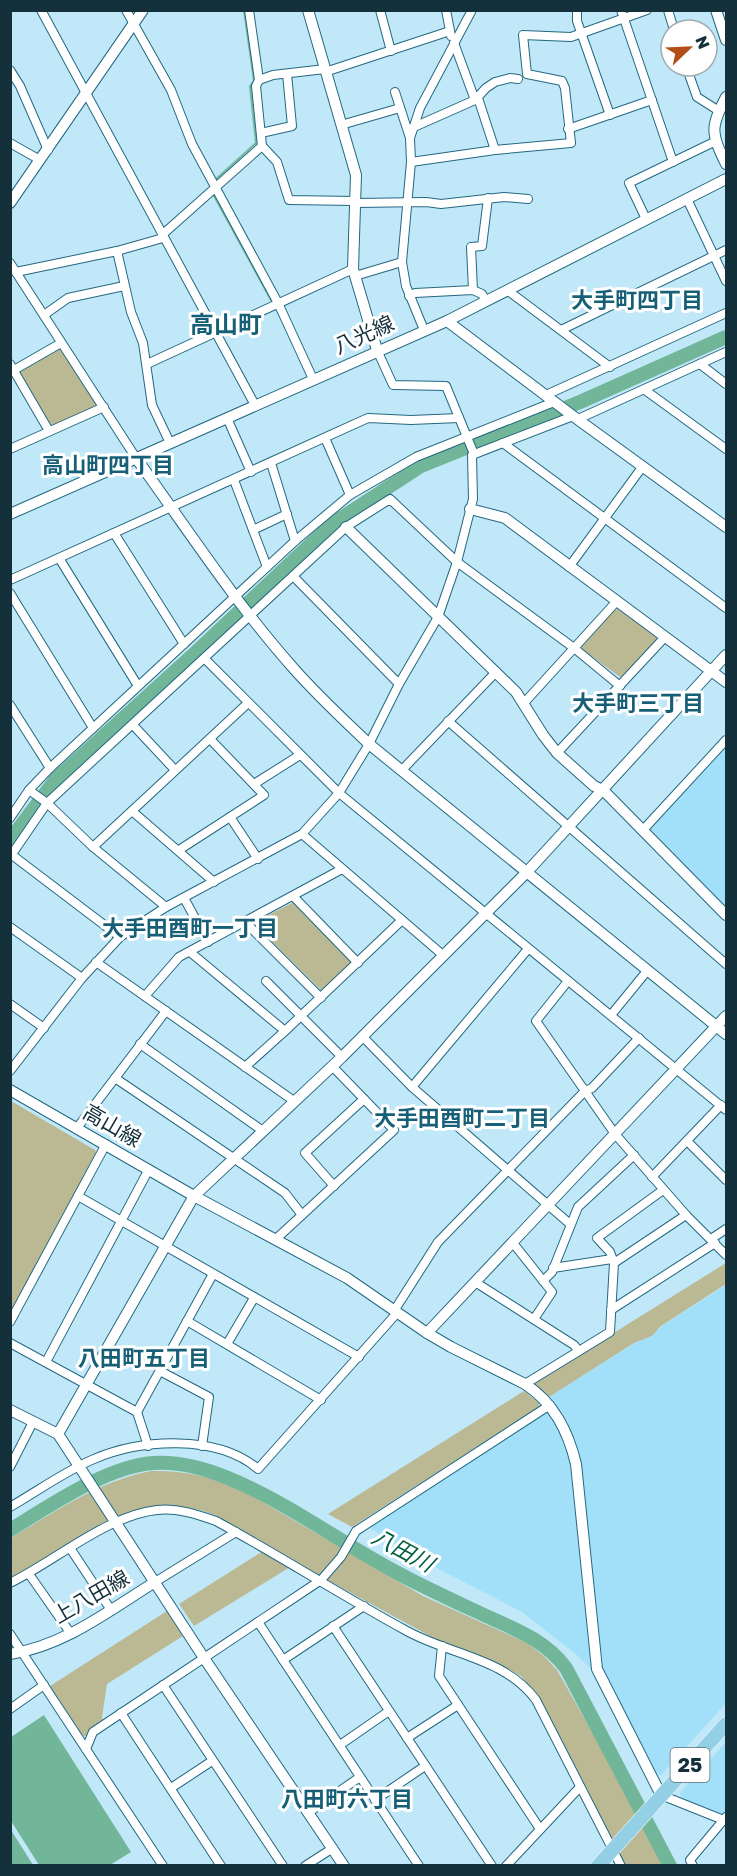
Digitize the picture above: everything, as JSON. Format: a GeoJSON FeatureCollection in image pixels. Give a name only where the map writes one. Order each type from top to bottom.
{"type":"FeatureCollection","features":[{"type":"Feature","properties":{"kind":"main road","name":"25"},"geometry":{"type":"LineString","coordinates":[[598,1866],[726,1724]]}},
{"type":"Feature","properties":{"kind":"street"},"geometry":{"type":"LineString","coordinates":[[41,10],[255,405]]}},
{"type":"Feature","properties":{"kind":"street"},"geometry":{"type":"LineString","coordinates":[[126,10],[171,90],[192,144],[278,303],[313,379]]}},
{"type":"Feature","properties":{"kind":"street"},"geometry":{"type":"LineString","coordinates":[[10,202],[87,94],[142,10]]}},
{"type":"Feature","properties":{"kind":"street"},"geometry":{"type":"LineString","coordinates":[[249,10],[259,80],[256,86],[262,146],[277,162],[289,200],[441,204],[504,197],[528,199]]}},
{"type":"Feature","properties":{"kind":"street"},"geometry":{"type":"LineString","coordinates":[[10,1071],[82,978],[120,937],[166,907],[302,834],[339,793],[369,744],[399,684],[438,617],[457,562],[473,499],[473,453],[446,386],[393,386],[377,350],[354,273],[356,175],[308,10]]}},
{"type":"Feature","properties":{"kind":"street"},"geometry":{"type":"LineString","coordinates":[[380,10],[391,51]]}},
{"type":"Feature","properties":{"kind":"street"},"geometry":{"type":"LineString","coordinates":[[446,10],[453,44],[477,99],[495,150]]}},
{"type":"Feature","properties":{"kind":"street"},"geometry":{"type":"LineString","coordinates":[[410,138],[420,108],[472,10]]}},
{"type":"Feature","properties":{"kind":"street"},"geometry":{"type":"LineString","coordinates":[[578,10],[577,21],[610,115]]}},
{"type":"Feature","properties":{"kind":"street"},"geometry":{"type":"LineString","coordinates":[[411,162],[495,150],[571,143],[565,88],[562,81],[526,74],[523,35],[571,37],[622,14],[647,10]]}},
{"type":"Feature","properties":{"kind":"street"},"geometry":{"type":"LineString","coordinates":[[716,10],[726,40]]}},
{"type":"Feature","properties":{"kind":"street"},"geometry":{"type":"LineString","coordinates":[[622,14],[673,162]]}},
{"type":"Feature","properties":{"kind":"street"},"geometry":{"type":"LineString","coordinates":[[259,80],[287,74],[325,71],[450,32]]}},
{"type":"Feature","properties":{"kind":"street"},"geometry":{"type":"LineString","coordinates":[[10,70],[20,86],[48,150]]}},
{"type":"Feature","properties":{"kind":"street"},"geometry":{"type":"LineString","coordinates":[[261,133],[292,126],[287,74]]}},
{"type":"Feature","properties":{"kind":"street"},"geometry":{"type":"LineString","coordinates":[[414,127],[477,99],[486,88],[495,82],[510,78],[518,79]]}},
{"type":"Feature","properties":{"kind":"street"},"geometry":{"type":"LineString","coordinates":[[691,78],[697,97],[719,111]]}},
{"type":"Feature","properties":{"kind":"street"},"geometry":{"type":"LineString","coordinates":[[394,92],[410,138],[411,162],[402,262],[403,275],[424,330]]}},
{"type":"Feature","properties":{"kind":"street"},"geometry":{"type":"LineString","coordinates":[[726,97],[714,124],[716,141],[726,164]]}},
{"type":"Feature","properties":{"kind":"street"},"geometry":{"type":"LineString","coordinates":[[568,129],[652,100]]}},
{"type":"Feature","properties":{"kind":"street"},"geometry":{"type":"LineString","coordinates":[[341,125],[400,108]]}},
{"type":"Feature","properties":{"kind":"street"},"geometry":{"type":"LineString","coordinates":[[646,219],[629,183],[716,141]]}},
{"type":"Feature","properties":{"kind":"street"},"geometry":{"type":"LineString","coordinates":[[10,143],[40,160]]}},
{"type":"Feature","properties":{"kind":"street"},"geometry":{"type":"LineString","coordinates":[[16,272],[117,251],[163,236],[214,187],[262,146]]}},
{"type":"Feature","properties":{"kind":"street","name":"八光線"},"geometry":{"type":"LineString","coordinates":[[10,514],[447,321],[726,179]]}},
{"type":"Feature","properties":{"kind":"street"},"geometry":{"type":"LineString","coordinates":[[473,290],[471,247],[482,246],[488,198]]}},
{"type":"Feature","properties":{"kind":"street"},"geometry":{"type":"LineString","coordinates":[[687,199],[726,281]]}},
{"type":"Feature","properties":{"kind":"street"},"geometry":{"type":"LineString","coordinates":[[561,330],[726,250]]}},
{"type":"Feature","properties":{"kind":"street"},"geometry":{"type":"LineString","coordinates":[[117,251],[131,312],[143,343],[152,405],[170,443]]}},
{"type":"Feature","properties":{"kind":"street"},"geometry":{"type":"LineString","coordinates":[[147,364],[278,303],[354,273],[402,262]]}},
{"type":"Feature","properties":{"kind":"street"},"geometry":{"type":"LineString","coordinates":[[10,263],[136,458],[237,598],[294,670],[369,744],[726,1034]]}},
{"type":"Feature","properties":{"kind":"street"},"geometry":{"type":"LineString","coordinates":[[44,315],[68,298],[124,286]]}},
{"type":"Feature","properties":{"kind":"street"},"geometry":{"type":"LineString","coordinates":[[410,296],[415,293],[473,290],[482,294],[486,301]]}},
{"type":"Feature","properties":{"kind":"street"},"geometry":{"type":"LineString","coordinates":[[507,290],[610,367]]}},
{"type":"Feature","properties":{"kind":"street"},"geometry":{"type":"LineString","coordinates":[[12,812],[50,768],[237,598],[295,541],[350,495],[416,457],[467,439],[610,367],[726,313]]}},
{"type":"Feature","properties":{"kind":"street"},"geometry":{"type":"LineString","coordinates":[[447,321],[726,527]]}},
{"type":"Feature","properties":{"kind":"street"},"geometry":{"type":"LineString","coordinates":[[49,431],[12,367],[61,343]]}},
{"type":"Feature","properties":{"kind":"street"},"geometry":{"type":"LineString","coordinates":[[473,453],[645,390],[726,352]]}},
{"type":"Feature","properties":{"kind":"street"},"geometry":{"type":"LineString","coordinates":[[700,364],[726,384]]}},
{"type":"Feature","properties":{"kind":"street"},"geometry":{"type":"LineString","coordinates":[[645,390],[726,449]]}},
{"type":"Feature","properties":{"kind":"street"},"geometry":{"type":"LineString","coordinates":[[10,449],[104,407]]}},
{"type":"Feature","properties":{"kind":"street"},"geometry":{"type":"LineString","coordinates":[[227,418],[251,472]]}},
{"type":"Feature","properties":{"kind":"street"},"geometry":{"type":"LineString","coordinates":[[10,579],[368,418],[411,420],[459,418]]}},
{"type":"Feature","properties":{"kind":"street"},"geometry":{"type":"LineString","coordinates":[[325,438],[350,495]]}},
{"type":"Feature","properties":{"kind":"street"},"geometry":{"type":"LineString","coordinates":[[503,443],[726,609]]}},
{"type":"Feature","properties":{"kind":"street"},"geometry":{"type":"LineString","coordinates":[[271,463],[295,541]]}},
{"type":"Feature","properties":{"kind":"street"},"geometry":{"type":"LineString","coordinates":[[569,567],[643,466]]}},
{"type":"Feature","properties":{"kind":"street"},"geometry":{"type":"LineString","coordinates":[[234,480],[267,567]]}},
{"type":"Feature","properties":{"kind":"street"},"geometry":{"type":"LineString","coordinates":[[120,937],[11,856],[47,803],[346,528],[390,500],[457,562],[574,648],[620,686]]}},
{"type":"Feature","properties":{"kind":"street"},"geometry":{"type":"LineString","coordinates":[[470,509],[505,518],[726,682]]}},
{"type":"Feature","properties":{"kind":"street"},"geometry":{"type":"LineString","coordinates":[[253,530],[287,514]]}},
{"type":"Feature","properties":{"kind":"street"},"geometry":{"type":"LineString","coordinates":[[346,528],[496,672],[524,703],[557,753],[594,786],[603,790],[726,915]]}},
{"type":"Feature","properties":{"kind":"street"},"geometry":{"type":"LineString","coordinates":[[114,533],[184,644]]}},
{"type":"Feature","properties":{"kind":"street"},"geometry":{"type":"LineString","coordinates":[[59,558],[138,686]]}},
{"type":"Feature","properties":{"kind":"street"},"geometry":{"type":"LineString","coordinates":[[294,576],[399,684]]}},
{"type":"Feature","properties":{"kind":"street"},"geometry":{"type":"LineString","coordinates":[[10,593],[93,728]]}},
{"type":"Feature","properties":{"kind":"street"},"geometry":{"type":"LineString","coordinates":[[524,703],[616,602]]}},
{"type":"Feature","properties":{"kind":"street"},"geometry":{"type":"LineString","coordinates":[[557,753],[665,637]]}},
{"type":"Feature","properties":{"kind":"street"},"geometry":{"type":"LineString","coordinates":[[58,1434],[194,1196],[363,1037],[486,914],[726,655]]}},
{"type":"Feature","properties":{"kind":"street"},"geometry":{"type":"LineString","coordinates":[[205,659],[339,793],[724,1107],[652,1177]]}},
{"type":"Feature","properties":{"kind":"street"},"geometry":{"type":"LineString","coordinates":[[402,770],[496,672]]}},
{"type":"Feature","properties":{"kind":"street"},"geometry":{"type":"LineString","coordinates":[[93,847],[248,703]]}},
{"type":"Feature","properties":{"kind":"street"},"geometry":{"type":"LineString","coordinates":[[10,705],[50,768]]}},
{"type":"Feature","properties":{"kind":"street"},"geometry":{"type":"LineString","coordinates":[[448,721],[726,964]]}},
{"type":"Feature","properties":{"kind":"street"},"geometry":{"type":"LineString","coordinates":[[133,725],[175,770]]}},
{"type":"Feature","properties":{"kind":"street"},"geometry":{"type":"LineString","coordinates":[[178,850],[264,795],[210,739]]}},
{"type":"Feature","properties":{"kind":"street"},"geometry":{"type":"LineString","coordinates":[[643,830],[726,740]]}},
{"type":"Feature","properties":{"kind":"street"},"geometry":{"type":"LineString","coordinates":[[254,784],[300,755]]}},
{"type":"Feature","properties":{"kind":"street"},"geometry":{"type":"LineString","coordinates":[[29,790],[47,803],[93,847],[166,907]]}},
{"type":"Feature","properties":{"kind":"street"},"geometry":{"type":"LineString","coordinates":[[132,811],[214,882]]}},
{"type":"Feature","properties":{"kind":"street"},"geometry":{"type":"LineString","coordinates":[[230,817],[258,859]]}},
{"type":"Feature","properties":{"kind":"street"},"geometry":{"type":"LineString","coordinates":[[302,834],[444,956]]}},
{"type":"Feature","properties":{"kind":"street"},"geometry":{"type":"LineString","coordinates":[[145,996],[179,957],[342,869]]}},
{"type":"Feature","properties":{"kind":"street"},"geometry":{"type":"LineString","coordinates":[[293,896],[358,963]]}},
{"type":"Feature","properties":{"kind":"street"},"geometry":{"type":"LineString","coordinates":[[184,898],[208,942]]}},
{"type":"Feature","properties":{"kind":"street"},"geometry":{"type":"LineString","coordinates":[[244,1067],[321,998],[402,920]]}},
{"type":"Feature","properties":{"kind":"street"},"geometry":{"type":"LineString","coordinates":[[245,922],[321,998]]}},
{"type":"Feature","properties":{"kind":"street"},"geometry":{"type":"LineString","coordinates":[[10,927],[82,978]]}},
{"type":"Feature","properties":{"kind":"street"},"geometry":{"type":"LineString","coordinates":[[412,1087],[528,949]]}},
{"type":"Feature","properties":{"kind":"street"},"geometry":{"type":"LineString","coordinates":[[190,952],[285,1031]]}},
{"type":"Feature","properties":{"kind":"street"},"geometry":{"type":"LineString","coordinates":[[96,962],[294,1101]]}},
{"type":"Feature","properties":{"kind":"street"},"geometry":{"type":"LineString","coordinates":[[610,1015],[647,971]]}},
{"type":"Feature","properties":{"kind":"street"},"geometry":{"type":"LineString","coordinates":[[266,981],[342,1057]]}},
{"type":"Feature","properties":{"kind":"street"},"geometry":{"type":"LineString","coordinates":[[568,981],[536,1021],[615,1134],[663,1190],[726,1255]]}},
{"type":"Feature","properties":{"kind":"street"},"geometry":{"type":"LineString","coordinates":[[10,1004],[44,1028]]}},
{"type":"Feature","properties":{"kind":"street"},"geometry":{"type":"LineString","coordinates":[[77,1128],[166,1011]]}},
{"type":"Feature","properties":{"kind":"street"},"geometry":{"type":"LineString","coordinates":[[427,1333],[726,1016]]}},
{"type":"Feature","properties":{"kind":"street"},"geometry":{"type":"LineString","coordinates":[[363,1037],[412,1087],[570,1224]]}},
{"type":"Feature","properties":{"kind":"street"},"geometry":{"type":"LineString","coordinates":[[10,1507],[80,1467],[108,1454],[129,1448],[167,1443],[202,1446],[236,1457],[258,1469],[359,1357],[395,1312],[438,1242],[510,1171],[585,1091],[592,1089],[639,1038]]}},
{"type":"Feature","properties":{"kind":"street"},"geometry":{"type":"LineString","coordinates":[[140,1044],[263,1131]]}},
{"type":"Feature","properties":{"kind":"street"},"geometry":{"type":"LineString","coordinates":[[276,1239],[393,1131],[332,1066]]}},
{"type":"Feature","properties":{"kind":"street"},"geometry":{"type":"LineString","coordinates":[[115,1078],[285,1193],[302,1215]]}},
{"type":"Feature","properties":{"kind":"street","name":"高山線"},"geometry":{"type":"LineString","coordinates":[[10,1090],[194,1196],[347,1278],[427,1333],[525,1384],[550,1405],[571,1443],[576,1464],[597,1669],[657,1800]]}},
{"type":"Feature","properties":{"kind":"street"},"geometry":{"type":"LineString","coordinates":[[334,1186],[305,1153],[364,1099]]}},
{"type":"Feature","properties":{"kind":"street"},"geometry":{"type":"LineString","coordinates":[[687,1141],[726,1180]]}},
{"type":"Feature","properties":{"kind":"street"},"geometry":{"type":"LineString","coordinates":[[10,1322],[106,1144]]}},
{"type":"Feature","properties":{"kind":"street"},"geometry":{"type":"LineString","coordinates":[[543,1281],[553,1268],[578,1207],[634,1155]]}},
{"type":"Feature","properties":{"kind":"street"},"geometry":{"type":"LineString","coordinates":[[46,1362],[149,1169]]}},
{"type":"Feature","properties":{"kind":"street"},"geometry":{"type":"LineString","coordinates":[[525,1384],[610,1332],[613,1261],[610,1252],[597,1238],[663,1190]]}},
{"type":"Feature","properties":{"kind":"street"},"geometry":{"type":"LineString","coordinates":[[78,1196],[359,1357]]}},
{"type":"Feature","properties":{"kind":"street"},"geometry":{"type":"LineString","coordinates":[[553,1268],[613,1261],[686,1215]]}},
{"type":"Feature","properties":{"kind":"street"},"geometry":{"type":"LineString","coordinates":[[612,1310],[713,1241],[726,1229]]}},
{"type":"Feature","properties":{"kind":"street"},"geometry":{"type":"LineString","coordinates":[[513,1243],[552,1292],[534,1319]]}},
{"type":"Feature","properties":{"kind":"street"},"geometry":{"type":"LineString","coordinates":[[137,1412],[213,1274]]}},
{"type":"Feature","properties":{"kind":"street"},"geometry":{"type":"LineString","coordinates":[[475,1282],[574,1345],[579,1351]]}},
{"type":"Feature","properties":{"kind":"street"},"geometry":{"type":"LineString","coordinates":[[227,1344],[254,1298]]}},
{"type":"Feature","properties":{"kind":"street"},"geometry":{"type":"LineString","coordinates":[[187,1321],[321,1400]]}},
{"type":"Feature","properties":{"kind":"street"},"geometry":{"type":"LineString","coordinates":[[10,1343],[137,1412],[148,1446]]}},
{"type":"Feature","properties":{"kind":"street"},"geometry":{"type":"LineString","coordinates":[[160,1371],[209,1397],[202,1446]]}},
{"type":"Feature","properties":{"kind":"street"},"geometry":{"type":"LineString","coordinates":[[86,1749],[93,1732],[321,1580],[341,1557],[356,1531],[550,1405]]}},
{"type":"Feature","properties":{"kind":"street"},"geometry":{"type":"LineString","coordinates":[[10,1410],[58,1434],[204,1658],[344,1866]]}},
{"type":"Feature","properties":{"kind":"street"},"geometry":{"type":"LineString","coordinates":[[10,1467],[33,1422]]}},
{"type":"Feature","properties":{"kind":"street"},"geometry":{"type":"LineString","coordinates":[[10,1583],[116,1522],[140,1513],[174,1510],[191,1512],[216,1521],[408,1632],[499,1668],[515,1677],[536,1700],[614,1848],[621,1866]]}},
{"type":"Feature","properties":{"kind":"street"},"geometry":{"type":"LineString","coordinates":[[155,1582],[236,1532]]}},
{"type":"Feature","properties":{"kind":"street"},"geometry":{"type":"LineString","coordinates":[[70,1548],[111,1610]]}},
{"type":"Feature","properties":{"kind":"street"},"geometry":{"type":"LineString","coordinates":[[29,1574],[71,1634]]}},
{"type":"Feature","properties":{"kind":"street","name":"上八田線"},"geometry":{"type":"LineString","coordinates":[[10,1654],[23,1652],[71,1634],[155,1582]]}},
{"type":"Feature","properties":{"kind":"street"},"geometry":{"type":"LineString","coordinates":[[283,1660],[364,1606]]}},
{"type":"Feature","properties":{"kind":"street"},"geometry":{"type":"LineString","coordinates":[[258,1622],[419,1866]]}},
{"type":"Feature","properties":{"kind":"street"},"geometry":{"type":"LineString","coordinates":[[333,1626],[492,1866]]}},
{"type":"Feature","properties":{"kind":"street"},"geometry":{"type":"LineString","coordinates":[[10,1634],[163,1866]]}},
{"type":"Feature","properties":{"kind":"street"},"geometry":{"type":"LineString","coordinates":[[442,1646],[439,1676],[540,1829]]}},
{"type":"Feature","properties":{"kind":"street"},"geometry":{"type":"LineString","coordinates":[[10,1709],[44,1685]]}},
{"type":"Feature","properties":{"kind":"street"},"geometry":{"type":"LineString","coordinates":[[163,1685],[282,1866]]}},
{"type":"Feature","properties":{"kind":"street"},"geometry":{"type":"LineString","coordinates":[[407,1738],[458,1705]]}},
{"type":"Feature","properties":{"kind":"street"},"geometry":{"type":"LineString","coordinates":[[340,1745],[389,1711]]}},
{"type":"Feature","properties":{"kind":"street"},"geometry":{"type":"LineString","coordinates":[[121,1713],[221,1866]]}},
{"type":"Feature","properties":{"kind":"street"},"geometry":{"type":"LineString","coordinates":[[171,1788],[212,1761]]}},
{"type":"Feature","properties":{"kind":"street"},"geometry":{"type":"LineString","coordinates":[[375,1800],[425,1766]]}},
{"type":"Feature","properties":{"kind":"street"},"geometry":{"type":"LineString","coordinates":[[308,1812],[360,1777]]}},
{"type":"Feature","properties":{"kind":"street"},"geometry":{"type":"LineString","coordinates":[[506,1866],[580,1787]]}},
{"type":"Feature","properties":{"kind":"street"},"geometry":{"type":"LineString","coordinates":[[657,1800],[726,1819],[690,1860],[693,1866]]}},
{"type":"Feature","properties":{"kind":"street"},"geometry":{"type":"LineString","coordinates":[[305,1866],[333,1848]]}},
{"type":"Feature","properties":{"kind":"shaded area"},"geometry":{"type":"Polygon","coordinates":[[[61,349],[96,403],[96,407],[53,426],[49,425],[20,373],[21,369],[61,349]]]}},
{"type":"Feature","properties":{"kind":"shaded area"},"geometry":{"type":"Polygon","coordinates":[[[618,609],[656,637],[656,641],[623,677],[582,649],[581,646],[614,610],[618,609]]]}},
{"type":"Feature","properties":{"kind":"shaded area"},"geometry":{"type":"Polygon","coordinates":[[[726,745],[726,909],[651,831],[651,827],[726,745]]]}},
{"type":"Feature","properties":{"kind":"shaded area"},"geometry":{"type":"Polygon","coordinates":[[[294,902],[354,963],[322,991],[253,923],[294,902]]]}},
{"type":"Feature","properties":{"kind":"shaded area"},"geometry":{"type":"Polygon","coordinates":[[[11,1101],[95,1150],[97,1154],[11,1313],[11,1101]]]}},
{"type":"Feature","properties":{"kind":"shaded area"},"geometry":{"type":"Polygon","coordinates":[[[726,1263],[726,1284],[661,1326],[652,1336],[634,1343],[549,1397],[535,1385],[535,1382],[726,1263]]]}},
{"type":"Feature","properties":{"kind":"shaded area"},"geometry":{"type":"Polygon","coordinates":[[[726,1285],[726,1703],[661,1775],[656,1774],[602,1671],[579,1452],[567,1421],[549,1397],[635,1343],[652,1336],[662,1326],[726,1285]]]}},
{"type":"Feature","properties":{"kind":"shaded area"},"geometry":{"type":"Polygon","coordinates":[[[524,1391],[539,1403],[539,1407],[352,1527],[328,1514],[524,1391]]]}},
{"type":"Feature","properties":{"kind":"shaded area"},"geometry":{"type":"Polygon","coordinates":[[[545,1411],[559,1429],[570,1463],[591,1669],[577,1655],[522,1612],[431,1565],[371,1529],[371,1524],[545,1411]]]}},
{"type":"Feature","properties":{"kind":"shaded area"},"geometry":{"type":"Polygon","coordinates":[[[151,1471],[193,1474],[234,1485],[423,1596],[527,1643],[544,1656],[557,1670],[634,1806],[662,1865],[624,1865],[541,1702],[521,1676],[501,1665],[439,1641],[215,1515],[185,1507],[157,1506],[132,1511],[84,1533],[11,1578],[11,1538],[96,1489],[151,1471]]]}},
{"type":"Feature","properties":{"kind":"shaded area"},"geometry":{"type":"Polygon","coordinates":[[[263,1551],[290,1567],[194,1626],[179,1604],[263,1551]]]}},
{"type":"Feature","properties":{"kind":"shaded area"},"geometry":{"type":"Polygon","coordinates":[[[167,1611],[183,1636],[107,1684],[103,1720],[91,1728],[89,1736],[83,1736],[50,1686],[167,1611]]]}},
{"type":"Feature","properties":{"kind":"shaded area"},"geometry":{"type":"Polygon","coordinates":[[[44,1715],[131,1852],[110,1865],[39,1865],[11,1821],[11,1737],[44,1715]]]}},
{"type":"Feature","properties":{"kind":"shaded area"},"geometry":{"type":"Polygon","coordinates":[[[726,1742],[726,1815],[682,1799],[680,1793],[726,1742]]]}},
{"type":"Feature","properties":{"kind":"shaded area"},"geometry":{"type":"Polygon","coordinates":[[[11,1830],[33,1865],[11,1865],[11,1830]]]}},
{"type":"Feature","properties":{"kind":"waterway"},"geometry":{"type":"LineString","coordinates":[[215,180],[256,143],[250,86],[254,81],[244,10]]}},
{"type":"Feature","properties":{"kind":"waterway"},"geometry":{"type":"LineString","coordinates":[[213,194],[271,300]]}},
{"type":"Feature","properties":{"kind":"waterway"},"geometry":{"type":"LineString","coordinates":[[10,840],[56,779],[194,654],[332,524],[421,466],[580,402],[726,337]]}},
{"type":"Feature","properties":{"kind":"waterway","name":"八田川"},"geometry":{"type":"LineString","coordinates":[[10,1530],[98,1479],[117,1471],[153,1463],[173,1463],[201,1468],[271,1498],[394,1571],[539,1642],[557,1658],[566,1668],[670,1866]]}},
{"type":"Feature","properties":{"kind":"district","name":"大手町四丁目"},"geometry":{"type":"Point","coordinates":[637,300]}},
{"type":"Feature","properties":{"kind":"district","name":"高山町"},"geometry":{"type":"Point","coordinates":[226,325]}},
{"type":"Feature","properties":{"kind":"district","name":"高山町四丁目"},"geometry":{"type":"Point","coordinates":[108,465]}},
{"type":"Feature","properties":{"kind":"district","name":"大手町三丁目"},"geometry":{"type":"Point","coordinates":[638,703]}},
{"type":"Feature","properties":{"kind":"district","name":"大手田酉町一丁目"},"geometry":{"type":"Point","coordinates":[190,928]}},
{"type":"Feature","properties":{"kind":"district","name":"大手田酉町二丁目"},"geometry":{"type":"Point","coordinates":[462,1118]}},
{"type":"Feature","properties":{"kind":"district","name":"八田町五丁目"},"geometry":{"type":"Point","coordinates":[144,1358]}},
{"type":"Feature","properties":{"kind":"district","name":"八田町六丁目"},"geometry":{"type":"Point","coordinates":[347,1799]}}]}
